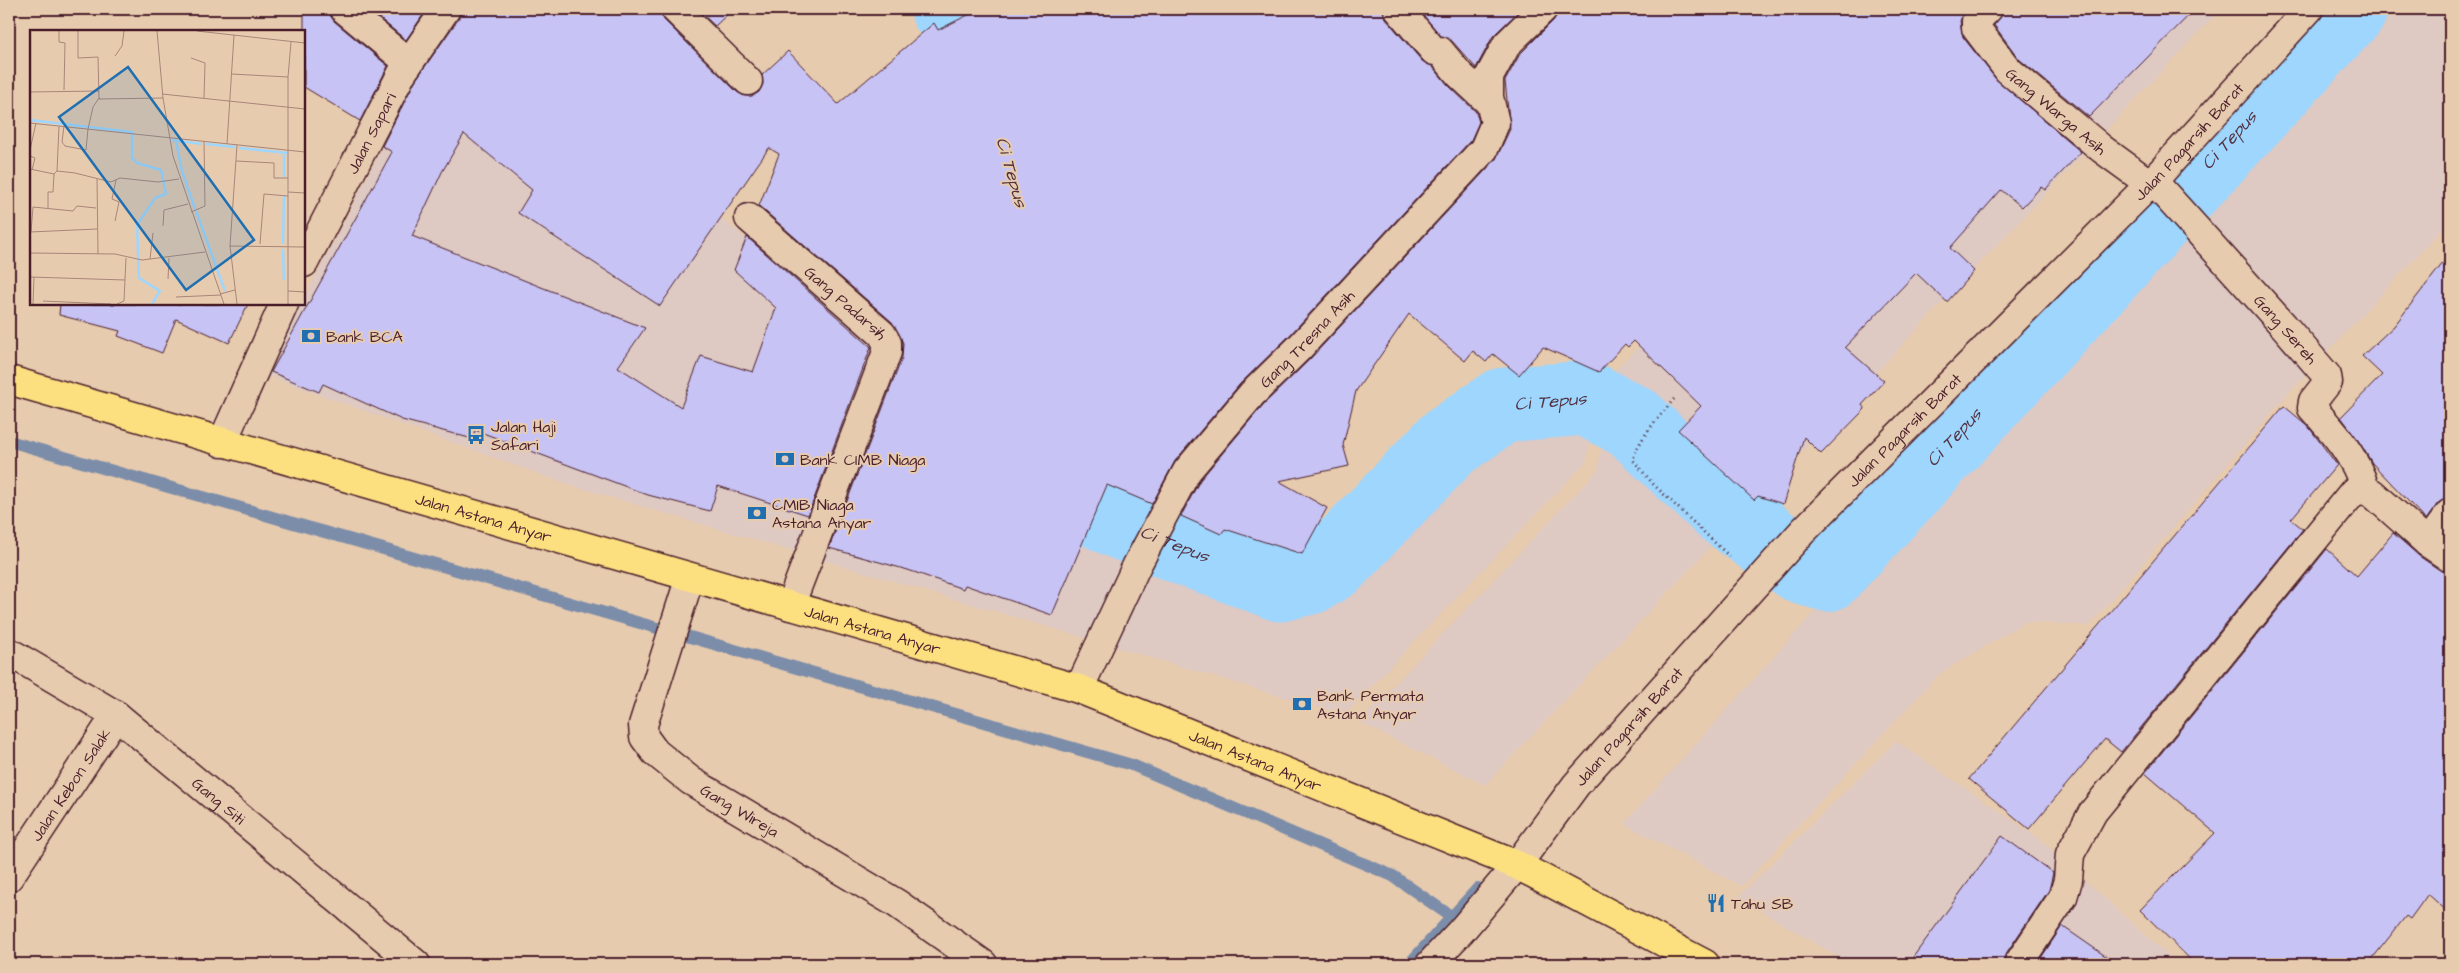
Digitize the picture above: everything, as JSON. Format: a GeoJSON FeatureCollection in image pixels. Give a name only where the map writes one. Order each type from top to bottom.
{"type":"FeatureCollection","features":[{"type":"Feature","properties":{"kind":"main road","name":"Jalan Astana Anyar"},"geometry":{"type":"LineString","coordinates":[[9,380],[1079,689],[1517,865],[1705,964]]}},
{"type":"Feature","properties":{"kind":"street"},"geometry":{"type":"LineString","coordinates":[[344,9],[409,63]]}},
{"type":"Feature","properties":{"kind":"street","name":"Jalan Sapari"},"geometry":{"type":"LineString","coordinates":[[305,261],[409,63],[446,9]]}},
{"type":"Feature","properties":{"kind":"street"},"geometry":{"type":"LineString","coordinates":[[675,9],[748,81]]}},
{"type":"Feature","properties":{"kind":"street"},"geometry":{"type":"LineString","coordinates":[[1398,9],[1434,51],[1440,51],[1459,74],[1490,103]]}},
{"type":"Feature","properties":{"kind":"street","name":"Gang Tresna Asih"},"geometry":{"type":"LineString","coordinates":[[1079,689],[1137,565],[1187,470],[1252,394],[1306,340],[1484,149],[1495,123],[1490,103],[1489,77],[1497,59],[1508,44],[1542,9]]}},
{"type":"Feature","properties":{"kind":"street","name":"Jalan Pagarsih Barat"},"geometry":{"type":"LineString","coordinates":[[1430,964],[1461,931],[1517,865],[1576,784],[1803,531],[2154,184],[2309,9]]}},
{"type":"Feature","properties":{"kind":"street","name":"Gang Warga Asih"},"geometry":{"type":"LineString","coordinates":[[1982,17],[1976,28],[2008,70],[2102,149],[2154,184]]}},
{"type":"Feature","properties":{"kind":"street","name":"Gang Sereh"},"geometry":{"type":"LineString","coordinates":[[2154,184],[2180,210],[2327,376],[2328,382],[2313,401],[2312,408],[2349,454],[2360,472],[2365,489]]}},
{"type":"Feature","properties":{"kind":"street","name":"Gang Padarsih"},"geometry":{"type":"LineString","coordinates":[[749,218],[882,334],[887,343],[887,352],[790,606]]}},
{"type":"Feature","properties":{"kind":"street"},"geometry":{"type":"LineString","coordinates":[[222,443],[284,305]]}},
{"type":"Feature","properties":{"kind":"street"},"geometry":{"type":"LineString","coordinates":[[2018,964],[2063,897],[2068,880],[2070,854],[2094,812],[2349,496],[2359,489],[2365,489],[2372,493],[2428,543],[2450,558]]}},
{"type":"Feature","properties":{"kind":"street"},"geometry":{"type":"LineString","coordinates":[[2428,543],[2450,513]]}},
{"type":"Feature","properties":{"kind":"street","name":"Gang Wireja"},"geometry":{"type":"LineString","coordinates":[[690,577],[643,725],[644,737],[655,752],[691,781],[896,903],[983,964]]}},
{"type":"Feature","properties":{"kind":"street","name":"Gang Siti"},"geometry":{"type":"LineString","coordinates":[[9,652],[116,715],[416,964]]}},
{"type":"Feature","properties":{"kind":"street","name":"Jalan Kebon Salak"},"geometry":{"type":"LineString","coordinates":[[9,877],[116,715]]}},
{"type":"Feature","properties":{"kind":"path"},"geometry":{"type":"LineString","coordinates":[[1674,399],[1658,418],[1635,453],[1633,460],[1654,486],[1736,563]]}},
{"type":"Feature","properties":{"kind":"shaded area"},"geometry":{"type":"Polygon","coordinates":[[[454,9],[476,9],[727,223],[881,347],[991,222],[969,484],[1290,595],[1453,425],[1535,389],[1602,380],[1586,462],[1344,715],[570,485],[265,375],[301,305],[305,305],[305,298],[454,9]]]}},
{"type":"Feature","properties":{"kind":"shaded area"},"geometry":{"type":"Polygon","coordinates":[[[1983,9],[2221,9],[1485,785],[1359,722],[1598,470],[1613,372],[1983,9]]]}},
{"type":"Feature","properties":{"kind":"shaded area"},"geometry":{"type":"Polygon","coordinates":[[[2354,9],[2450,9],[2450,221],[2285,397],[2089,626],[2025,622],[1938,675],[1742,886],[1624,824],[2354,9]]]}},
{"type":"Feature","properties":{"kind":"shaded area"},"geometry":{"type":"Polygon","coordinates":[[[1896,741],[2040,839],[2177,964],[1850,964],[1738,897],[1896,741]]]}},
{"type":"Feature","properties":{"kind":"building"},"geometry":{"type":"Polygon","coordinates":[[[304,9],[329,9],[334,21],[388,66],[360,121],[305,88],[304,9]]]}},
{"type":"Feature","properties":{"kind":"building"},"geometry":{"type":"Polygon","coordinates":[[[368,9],[427,9],[406,40],[368,9]]]}},
{"type":"Feature","properties":{"kind":"building"},"geometry":{"type":"Polygon","coordinates":[[[461,9],[660,9],[664,20],[737,92],[744,96],[752,96],[759,92],[763,84],[762,75],[788,51],[838,104],[934,23],[938,30],[980,9],[1383,9],[1386,19],[1422,61],[1432,66],[1448,85],[1476,112],[1479,122],[1471,140],[1288,337],[1240,384],[1175,461],[1152,504],[1107,485],[1052,615],[965,585],[963,589],[908,570],[829,548],[902,358],[903,343],[892,322],[759,206],[779,154],[769,148],[660,306],[518,213],[532,190],[464,134],[442,172],[412,236],[645,328],[618,367],[681,407],[701,356],[753,372],[776,308],[734,270],[747,237],[871,347],[808,515],[718,486],[710,511],[648,495],[475,430],[473,439],[402,420],[323,384],[319,392],[271,372],[392,152],[382,146],[415,81],[459,18],[461,9]]]}},
{"type":"Feature","properties":{"kind":"building"},"geometry":{"type":"Polygon","coordinates":[[[697,9],[733,9],[715,26],[697,9]]]}},
{"type":"Feature","properties":{"kind":"building"},"geometry":{"type":"Polygon","coordinates":[[[1418,9],[1521,9],[1493,36],[1476,68],[1452,41],[1441,36],[1418,9]]]}},
{"type":"Feature","properties":{"kind":"building"},"geometry":{"type":"Polygon","coordinates":[[[1558,9],[1966,9],[1960,21],[1963,37],[1996,79],[2081,152],[2045,190],[2041,187],[2022,207],[2001,190],[1950,248],[1974,271],[1947,302],[1916,273],[1845,347],[1884,381],[1862,405],[1865,409],[1821,454],[1804,437],[1783,504],[1758,496],[1754,500],[1678,430],[1701,406],[1634,341],[1628,347],[1625,344],[1599,372],[1543,347],[1519,375],[1493,354],[1486,362],[1473,351],[1465,361],[1409,314],[1356,391],[1343,445],[1349,466],[1279,481],[1327,508],[1302,554],[1225,529],[1221,534],[1181,516],[1200,480],[1263,405],[1310,359],[1496,159],[1510,129],[1505,81],[1520,54],[1554,20],[1558,9]]]}},
{"type":"Feature","properties":{"kind":"building"},"geometry":{"type":"Polygon","coordinates":[[[2003,9],[2195,9],[2089,117],[2019,59],[1994,25],[2003,14],[2003,9]]]}},
{"type":"Feature","properties":{"kind":"building"},"geometry":{"type":"Polygon","coordinates":[[[2450,254],[2450,498],[2438,503],[2426,520],[2372,463],[2341,417],[2382,375],[2362,356],[2394,326],[2450,254]]]}},
{"type":"Feature","properties":{"kind":"building"},"geometry":{"type":"Polygon","coordinates":[[[60,305],[248,305],[229,343],[176,319],[162,353],[118,336],[120,331],[59,315],[60,305]]]}},
{"type":"Feature","properties":{"kind":"building"},"geometry":{"type":"Polygon","coordinates":[[[2284,406],[2308,426],[2337,465],[2291,519],[2303,529],[2121,752],[2105,739],[2029,829],[1969,779],[2284,406]]]}},
{"type":"Feature","properties":{"kind":"building"},"geometry":{"type":"Polygon","coordinates":[[[2393,533],[2419,556],[2441,571],[2450,573],[2450,914],[2428,894],[2410,919],[2406,916],[2368,964],[2195,964],[2140,910],[2215,833],[2145,773],[2327,549],[2357,576],[2393,533]]]}},
{"type":"Feature","properties":{"kind":"building"},"geometry":{"type":"Polygon","coordinates":[[[2002,836],[2053,873],[2049,890],[2005,955],[2003,964],[1908,964],[2002,836]]]}},
{"type":"Feature","properties":{"kind":"building"},"geometry":{"type":"Polygon","coordinates":[[[2062,926],[2117,964],[2037,964],[2062,926]]]}},
{"type":"Feature","properties":{"kind":"waterway","name":"Ci Tepus"},"geometry":{"type":"LineString","coordinates":[[948,9],[967,32],[974,45],[980,59],[996,117]]}},
{"type":"Feature","properties":{"kind":"waterway","name":"Ci Tepus"},"geometry":{"type":"LineString","coordinates":[[1020,448],[1022,466],[1082,503],[1147,533],[1280,584],[1310,577],[1333,563],[1448,443],[1503,405],[1586,398],[1634,423],[1723,508],[1791,559],[1804,568],[1827,574],[2350,9]]}},
{"type":"Feature","properties":{"kind":"waterway"},"geometry":{"type":"LineString","coordinates":[[9,441],[671,632]]}},
{"type":"Feature","properties":{"kind":"waterway"},"geometry":{"type":"LineString","coordinates":[[676,633],[1132,765],[1393,876],[1452,917]]}},
{"type":"Feature","properties":{"kind":"waterway"},"geometry":{"type":"LineString","coordinates":[[1409,964],[1478,888]]}},
{"type":"Feature","properties":{"kind":"place","name":"Bank BCA"},"geometry":{"type":"Point","coordinates":[311,336]}},
{"type":"Feature","properties":{"kind":"place","name":"Jalan Haji Safari"},"geometry":{"type":"Point","coordinates":[476,435]}},
{"type":"Feature","properties":{"kind":"place","name":"Bank CIMB Niaga"},"geometry":{"type":"Point","coordinates":[785,459]}},
{"type":"Feature","properties":{"kind":"place","name":"CMIB Niaga Astana Anyar"},"geometry":{"type":"Point","coordinates":[757,513]}},
{"type":"Feature","properties":{"kind":"place","name":"Bank Permata Astana Anyar"},"geometry":{"type":"Point","coordinates":[1302,704]}},
{"type":"Feature","properties":{"kind":"place","name":"Tahu SB"},"geometry":{"type":"Point","coordinates":[1716,903]}}]}
